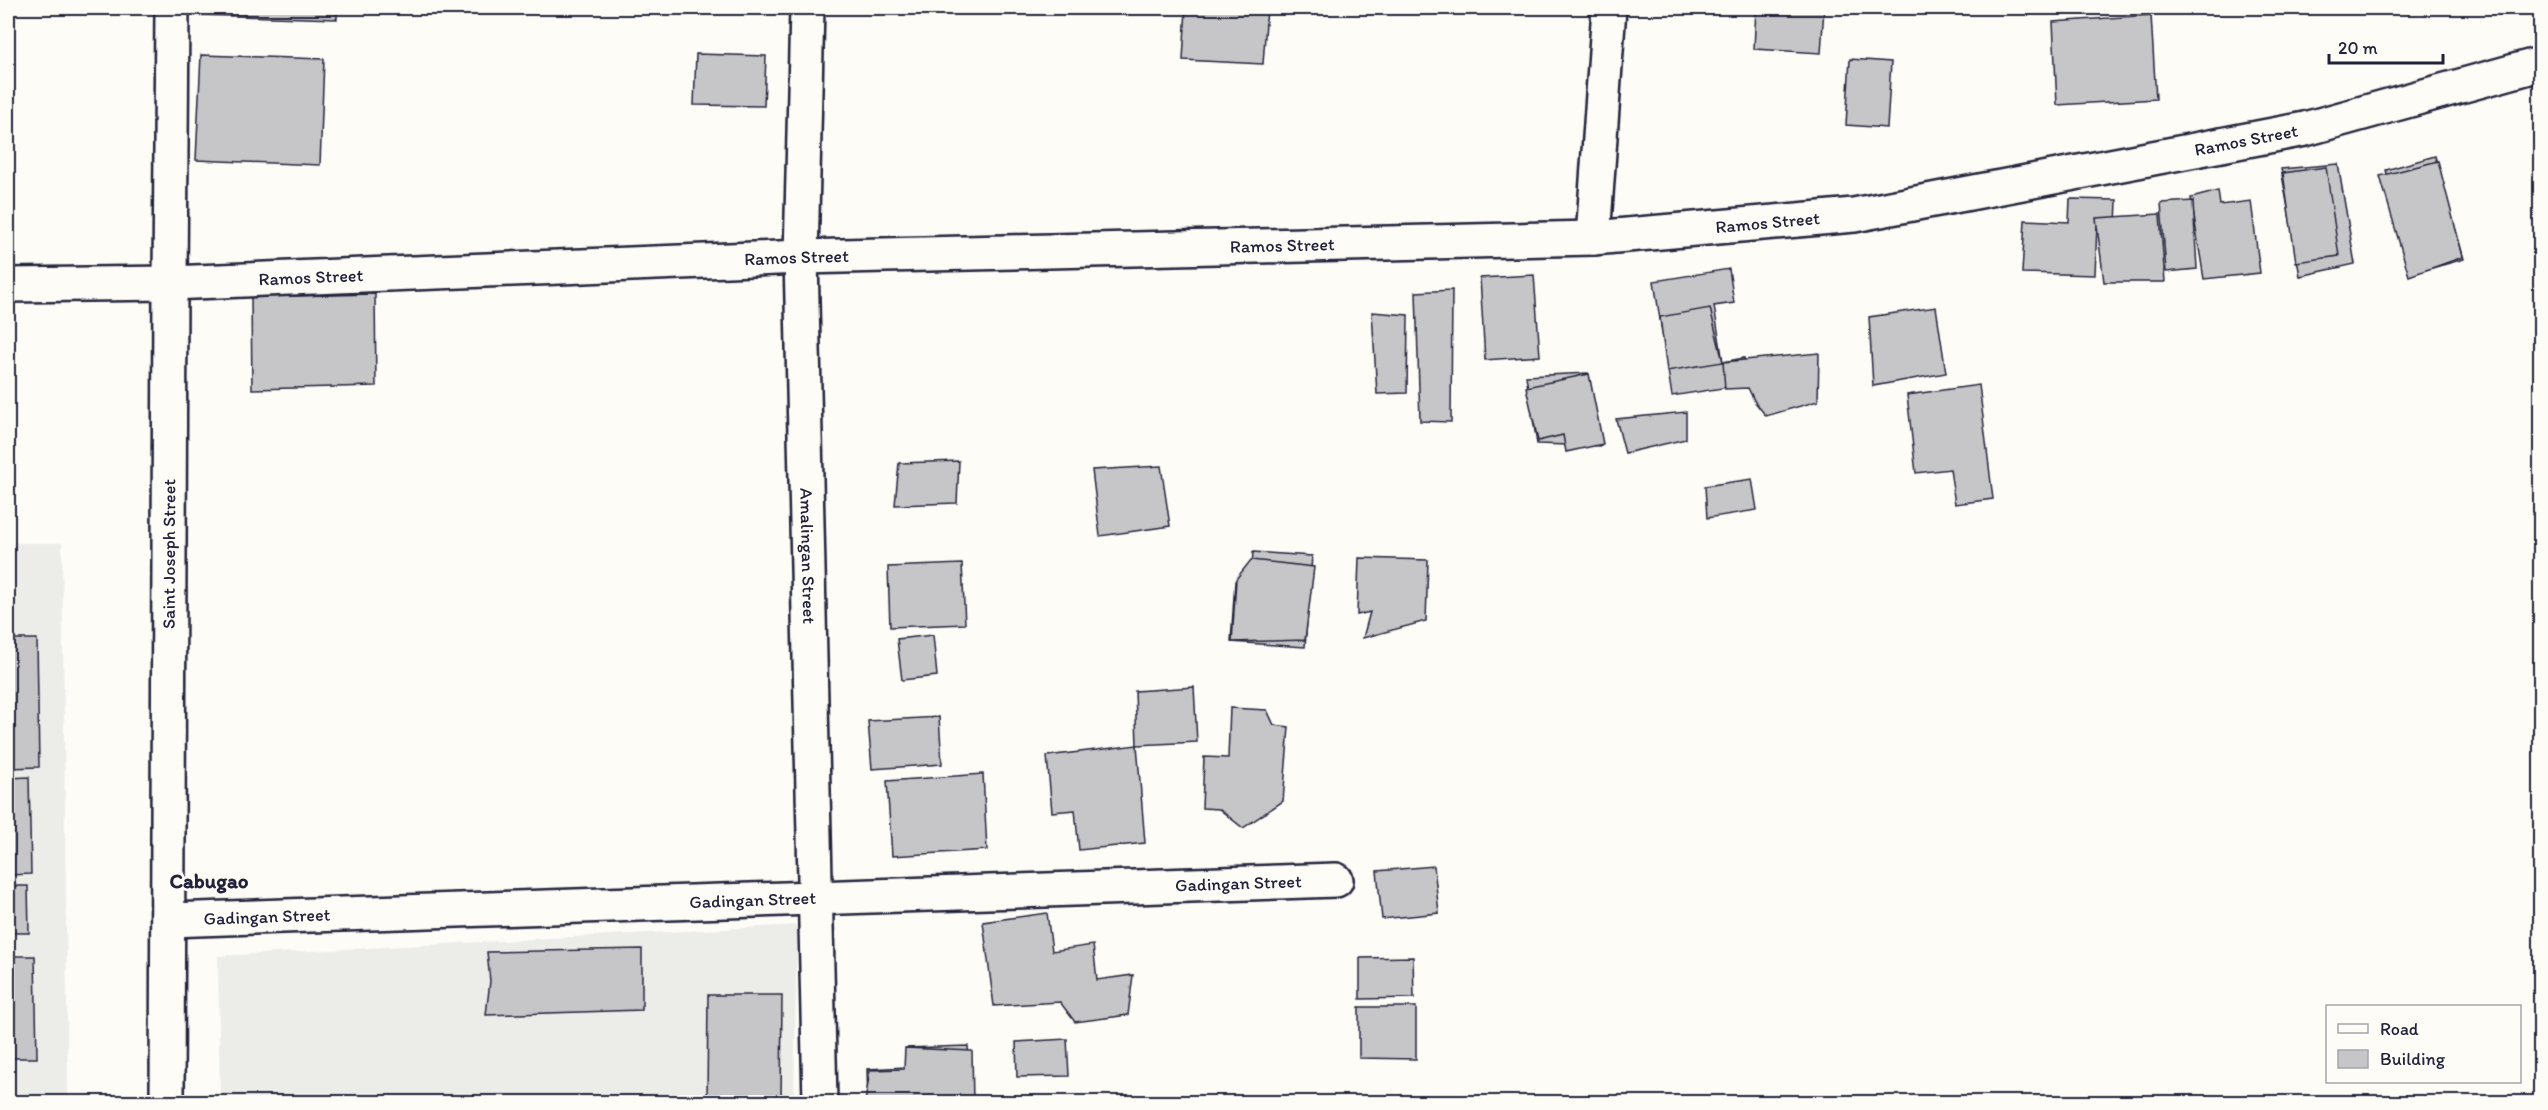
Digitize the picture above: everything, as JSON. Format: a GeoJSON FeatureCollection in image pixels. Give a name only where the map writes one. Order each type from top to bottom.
{"type":"FeatureCollection","features":[{"type":"Feature","properties":{"kind":"street","name":"Saint Joseph Street"},"geometry":{"type":"LineString","coordinates":[[166,1102],[169,920],[172,8]]}},
{"type":"Feature","properties":{"kind":"street","name":"Amalingan Street"},"geometry":{"type":"LineString","coordinates":[[807,8],[801,257],[820,1102]]}},
{"type":"Feature","properties":{"kind":"street"},"geometry":{"type":"LineString","coordinates":[[1593,238],[1609,8]]}},
{"type":"Feature","properties":{"kind":"street","name":"Ramos Street"},"geometry":{"type":"LineString","coordinates":[[8,285],[170,283],[801,257],[1593,238],[1854,215],[2305,129],[2541,64]]}},
{"type":"Feature","properties":{"kind":"street","name":"Gadingan Street"},"geometry":{"type":"LineString","coordinates":[[169,920],[1336,880]]}},
{"type":"Feature","properties":{"kind":"shaded area"},"geometry":{"type":"Polygon","coordinates":[[[8,543],[62,543],[68,1102],[8,1102],[8,543]]]}},
{"type":"Feature","properties":{"kind":"shaded area"},"geometry":{"type":"Polygon","coordinates":[[[797,925],[794,1102],[220,1102],[218,956],[797,925]]]}},
{"type":"Feature","properties":{"kind":"building"},"geometry":{"type":"Polygon","coordinates":[[[200,8],[337,8],[337,19],[200,15],[200,8]]]}},
{"type":"Feature","properties":{"kind":"building"},"geometry":{"type":"Polygon","coordinates":[[[1186,8],[1267,8],[1263,64],[1183,60],[1186,8]]]}},
{"type":"Feature","properties":{"kind":"building"},"geometry":{"type":"Polygon","coordinates":[[[1704,8],[1731,8],[1710,14],[1704,8]]]}},
{"type":"Feature","properties":{"kind":"building"},"geometry":{"type":"Polygon","coordinates":[[[1756,8],[1824,8],[1821,53],[1754,49],[1756,8]]]}},
{"type":"Feature","properties":{"kind":"building"},"geometry":{"type":"Polygon","coordinates":[[[2151,15],[2156,99],[2057,105],[2053,22],[2151,15]]]}},
{"type":"Feature","properties":{"kind":"building"},"geometry":{"type":"Polygon","coordinates":[[[696,54],[766,56],[764,106],[694,105],[696,54]]]}},
{"type":"Feature","properties":{"kind":"building"},"geometry":{"type":"Polygon","coordinates":[[[201,55],[324,59],[320,165],[196,160],[201,55]]]}},
{"type":"Feature","properties":{"kind":"building"},"geometry":{"type":"Polygon","coordinates":[[[1850,59],[1891,62],[1887,128],[1846,125],[1850,59]]]}},
{"type":"Feature","properties":{"kind":"building"},"geometry":{"type":"Polygon","coordinates":[[[2435,156],[2464,259],[2414,273],[2386,170],[2435,156]]]}},
{"type":"Feature","properties":{"kind":"building"},"geometry":{"type":"Polygon","coordinates":[[[2438,161],[2463,257],[2409,276],[2380,176],[2438,161]]]}},
{"type":"Feature","properties":{"kind":"building"},"geometry":{"type":"Polygon","coordinates":[[[2338,164],[2355,264],[2300,276],[2281,169],[2338,164]]]}},
{"type":"Feature","properties":{"kind":"building"},"geometry":{"type":"Polygon","coordinates":[[[2326,167],[2339,256],[2296,262],[2283,173],[2326,167]]]}},
{"type":"Feature","properties":{"kind":"building"},"geometry":{"type":"Polygon","coordinates":[[[2218,191],[2220,205],[2251,201],[2260,273],[2204,279],[2191,198],[2218,191]]]}},
{"type":"Feature","properties":{"kind":"building"},"geometry":{"type":"Polygon","coordinates":[[[2070,199],[2117,200],[2116,225],[2097,225],[2095,275],[2022,273],[2025,220],[2069,222],[2070,199]]]}},
{"type":"Feature","properties":{"kind":"building"},"geometry":{"type":"Polygon","coordinates":[[[2193,201],[2197,269],[2166,272],[2161,203],[2193,201]]]}},
{"type":"Feature","properties":{"kind":"building"},"geometry":{"type":"Polygon","coordinates":[[[2160,214],[2165,282],[2104,282],[2096,218],[2160,214]]]}},
{"type":"Feature","properties":{"kind":"building"},"geometry":{"type":"Polygon","coordinates":[[[1729,269],[1734,303],[1714,306],[1723,362],[1744,358],[1748,384],[1672,396],[1654,281],[1729,269]]]}},
{"type":"Feature","properties":{"kind":"building"},"geometry":{"type":"Polygon","coordinates":[[[1534,275],[1540,356],[1485,360],[1480,278],[1534,275]]]}},
{"type":"Feature","properties":{"kind":"building"},"geometry":{"type":"Polygon","coordinates":[[[1452,290],[1451,422],[1420,421],[1416,292],[1452,290]]]}},
{"type":"Feature","properties":{"kind":"building"},"geometry":{"type":"Polygon","coordinates":[[[375,294],[376,386],[252,389],[251,297],[375,294]]]}},
{"type":"Feature","properties":{"kind":"building"},"geometry":{"type":"Polygon","coordinates":[[[1936,307],[1946,373],[1873,386],[1869,317],[1936,307]]]}},
{"type":"Feature","properties":{"kind":"building"},"geometry":{"type":"Polygon","coordinates":[[[1710,308],[1723,362],[1667,371],[1660,317],[1710,308]]]}},
{"type":"Feature","properties":{"kind":"building"},"geometry":{"type":"Polygon","coordinates":[[[1372,312],[1408,315],[1407,393],[1377,394],[1372,312]]]}},
{"type":"Feature","properties":{"kind":"building"},"geometry":{"type":"Polygon","coordinates":[[[1819,353],[1818,401],[1766,416],[1748,388],[1725,389],[1723,362],[1819,353]]]}},
{"type":"Feature","properties":{"kind":"building"},"geometry":{"type":"Polygon","coordinates":[[[1588,373],[1601,446],[1537,444],[1526,376],[1588,373]]]}},
{"type":"Feature","properties":{"kind":"building"},"geometry":{"type":"Polygon","coordinates":[[[1589,374],[1603,444],[1566,452],[1563,435],[1538,441],[1526,387],[1589,374]]]}},
{"type":"Feature","properties":{"kind":"building"},"geometry":{"type":"Polygon","coordinates":[[[1979,385],[1993,499],[1955,504],[1950,469],[1916,473],[1907,395],[1979,385]]]}},
{"type":"Feature","properties":{"kind":"building"},"geometry":{"type":"Polygon","coordinates":[[[1686,412],[1686,439],[1625,453],[1616,419],[1686,412]]]}},
{"type":"Feature","properties":{"kind":"building"},"geometry":{"type":"Polygon","coordinates":[[[959,461],[957,503],[895,505],[899,463],[959,461]]]}},
{"type":"Feature","properties":{"kind":"building"},"geometry":{"type":"Polygon","coordinates":[[[1161,466],[1170,526],[1100,536],[1092,470],[1161,466]]]}},
{"type":"Feature","properties":{"kind":"building"},"geometry":{"type":"Polygon","coordinates":[[[1752,479],[1757,510],[1707,518],[1705,486],[1752,479]]]}},
{"type":"Feature","properties":{"kind":"building"},"geometry":{"type":"Polygon","coordinates":[[[1253,552],[1312,556],[1305,647],[1231,642],[1235,581],[1251,582],[1253,552]]]}},
{"type":"Feature","properties":{"kind":"building"},"geometry":{"type":"Polygon","coordinates":[[[1359,558],[1428,560],[1426,621],[1363,638],[1370,612],[1357,615],[1359,558]]]}},
{"type":"Feature","properties":{"kind":"building"},"geometry":{"type":"Polygon","coordinates":[[[1251,560],[1314,567],[1305,640],[1232,642],[1236,579],[1251,560]]]}},
{"type":"Feature","properties":{"kind":"building"},"geometry":{"type":"Polygon","coordinates":[[[962,564],[965,624],[890,627],[888,567],[962,564]]]}},
{"type":"Feature","properties":{"kind":"building"},"geometry":{"type":"Polygon","coordinates":[[[933,635],[937,676],[902,680],[897,639],[933,635]]]}},
{"type":"Feature","properties":{"kind":"building"},"geometry":{"type":"Polygon","coordinates":[[[8,639],[37,639],[39,767],[8,768],[8,639]]]}},
{"type":"Feature","properties":{"kind":"building"},"geometry":{"type":"Polygon","coordinates":[[[1194,687],[1197,742],[1137,745],[1135,691],[1194,687]]]}},
{"type":"Feature","properties":{"kind":"building"},"geometry":{"type":"Polygon","coordinates":[[[1230,708],[1267,710],[1274,725],[1289,727],[1283,801],[1243,828],[1219,809],[1202,808],[1204,757],[1228,758],[1230,708]]]}},
{"type":"Feature","properties":{"kind":"building"},"geometry":{"type":"Polygon","coordinates":[[[939,717],[942,764],[872,769],[868,721],[939,717]]]}},
{"type":"Feature","properties":{"kind":"building"},"geometry":{"type":"Polygon","coordinates":[[[1137,745],[1145,843],[1079,850],[1075,810],[1052,812],[1047,756],[1137,745]]]}},
{"type":"Feature","properties":{"kind":"building"},"geometry":{"type":"Polygon","coordinates":[[[983,774],[987,850],[892,856],[887,781],[983,774]]]}},
{"type":"Feature","properties":{"kind":"building"},"geometry":{"type":"Polygon","coordinates":[[[29,777],[31,874],[8,875],[8,778],[29,777]]]}},
{"type":"Feature","properties":{"kind":"building"},"geometry":{"type":"Polygon","coordinates":[[[1434,866],[1439,913],[1382,919],[1377,871],[1434,866]]]}},
{"type":"Feature","properties":{"kind":"building"},"geometry":{"type":"Polygon","coordinates":[[[8,886],[28,886],[29,933],[8,933],[8,886]]]}},
{"type":"Feature","properties":{"kind":"building"},"geometry":{"type":"Polygon","coordinates":[[[1047,913],[1052,951],[1093,945],[1097,980],[1133,975],[1128,1015],[1075,1022],[1060,1002],[994,1006],[983,922],[1047,913]]]}},
{"type":"Feature","properties":{"kind":"building"},"geometry":{"type":"Polygon","coordinates":[[[642,949],[642,1010],[486,1015],[490,981],[487,952],[642,949]]]}},
{"type":"Feature","properties":{"kind":"building"},"geometry":{"type":"Polygon","coordinates":[[[8,956],[35,956],[37,1058],[8,1058],[8,956]]]}},
{"type":"Feature","properties":{"kind":"building"},"geometry":{"type":"Polygon","coordinates":[[[1413,957],[1414,998],[1360,999],[1360,958],[1413,957]]]}},
{"type":"Feature","properties":{"kind":"building"},"geometry":{"type":"Polygon","coordinates":[[[708,995],[782,995],[781,1102],[707,1102],[708,995]]]}},
{"type":"Feature","properties":{"kind":"building"},"geometry":{"type":"Polygon","coordinates":[[[1359,1007],[1416,1007],[1416,1059],[1359,1058],[1359,1007]]]}},
{"type":"Feature","properties":{"kind":"building"},"geometry":{"type":"Polygon","coordinates":[[[1067,1039],[1069,1076],[1017,1077],[1016,1042],[1067,1039]]]}},
{"type":"Feature","properties":{"kind":"building"},"geometry":{"type":"Polygon","coordinates":[[[968,1046],[970,1102],[868,1102],[867,1069],[907,1067],[906,1048],[968,1046]]]}},
{"type":"Feature","properties":{"kind":"building"},"geometry":{"type":"Polygon","coordinates":[[[905,1048],[972,1051],[973,1102],[865,1102],[870,1070],[904,1069],[905,1048]]]}},
{"type":"Feature","properties":{"kind":"building"},"geometry":{"type":"Polygon","coordinates":[[[1430,1099],[1431,1102],[1404,1102],[1430,1099]]]}},
{"type":"Feature","properties":{"kind":"building"},"geometry":{"type":"Polygon","coordinates":[[[38,1100],[38,1102],[8,1102],[8,1101],[38,1100]]]}},
{"type":"Feature","properties":{"kind":"district","name":"Cabugao"},"geometry":{"type":"Point","coordinates":[209,880]}}]}
